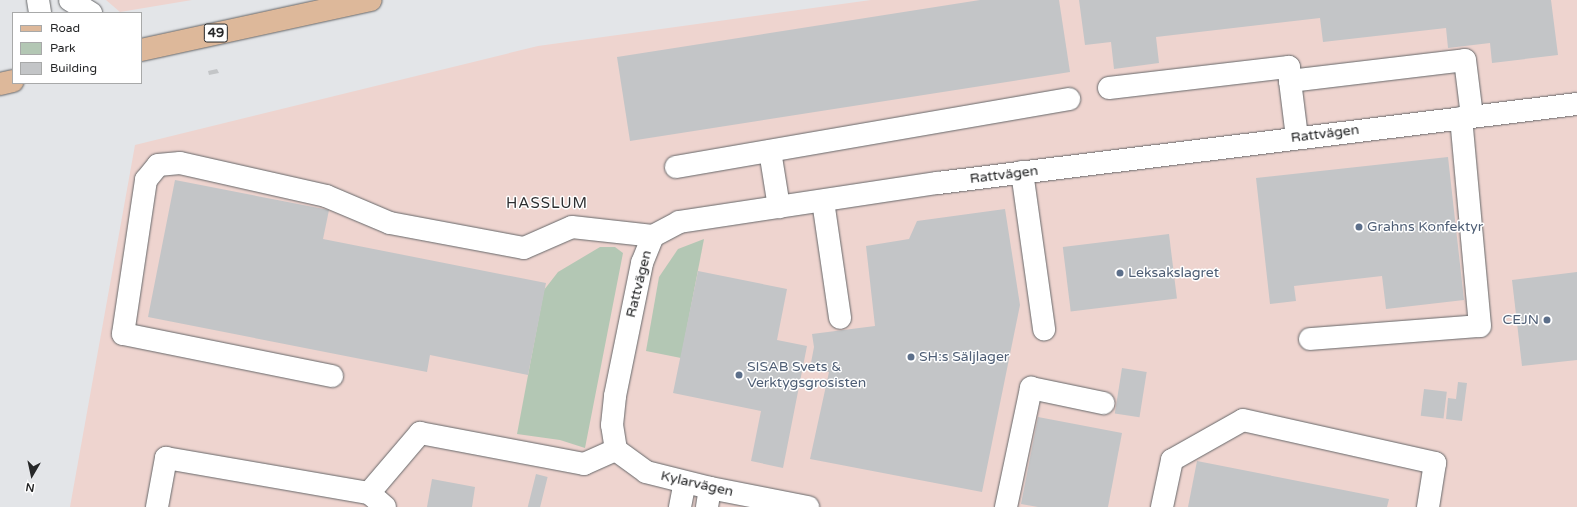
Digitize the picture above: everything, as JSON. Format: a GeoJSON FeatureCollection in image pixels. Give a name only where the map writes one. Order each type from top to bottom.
{"type":"FeatureCollection","features":[{"type":"Feature","properties":{"kind":"main road","name":"49"},"geometry":{"type":"LineString","coordinates":[[146,45],[371,0]]}},
{"type":"Feature","properties":{"kind":"main road"},"geometry":{"type":"LineString","coordinates":[[0,84],[12,80]]}},
{"type":"Feature","properties":{"kind":"street"},"geometry":{"type":"LineString","coordinates":[[38,0],[40,12]]}},
{"type":"Feature","properties":{"kind":"street"},"geometry":{"type":"LineString","coordinates":[[70,0],[89,12]]}},
{"type":"Feature","properties":{"kind":"street"},"geometry":{"type":"LineString","coordinates":[[1290,81],[1465,60],[1467,117],[1480,326],[1310,339]]}},
{"type":"Feature","properties":{"kind":"street"},"geometry":{"type":"LineString","coordinates":[[1109,88],[1288,67],[1296,137]]}},
{"type":"Feature","properties":{"kind":"street"},"geometry":{"type":"LineString","coordinates":[[676,167],[1069,99]]}},
{"type":"Feature","properties":{"kind":"street","name":"Rattvägen"},"geometry":{"type":"LineString","coordinates":[[616,450],[612,425],[615,396],[642,263],[653,236],[679,222],[1022,172],[1296,137],[1577,104]]}},
{"type":"Feature","properties":{"kind":"street"},"geometry":{"type":"LineString","coordinates":[[770,151],[779,207]]}},
{"type":"Feature","properties":{"kind":"street"},"geometry":{"type":"LineString","coordinates":[[332,376],[123,334],[146,180],[158,165],[180,163],[326,196],[390,223],[524,248],[572,226],[653,236]]}},
{"type":"Feature","properties":{"kind":"street"},"geometry":{"type":"LineString","coordinates":[[1022,172],[1044,330]]}},
{"type":"Feature","properties":{"kind":"street"},"geometry":{"type":"LineString","coordinates":[[823,201],[840,318]]}},
{"type":"Feature","properties":{"kind":"street"},"geometry":{"type":"LineString","coordinates":[[1006,507],[1031,388],[1103,403]]}},
{"type":"Feature","properties":{"kind":"street"},"geometry":{"type":"LineString","coordinates":[[1162,507],[1172,460],[1242,420],[1435,463],[1428,507]]}},
{"type":"Feature","properties":{"kind":"street"},"geometry":{"type":"LineString","coordinates":[[369,493],[420,433],[584,464],[616,450]]}},
{"type":"Feature","properties":{"kind":"street","name":"Kylarvägen"},"geometry":{"type":"LineString","coordinates":[[616,450],[646,472],[685,482],[708,497],[808,507]]}},
{"type":"Feature","properties":{"kind":"street"},"geometry":{"type":"LineString","coordinates":[[157,507],[166,458],[369,493],[385,507]]}},
{"type":"Feature","properties":{"kind":"street"},"geometry":{"type":"LineString","coordinates":[[680,507],[685,482]]}},
{"type":"Feature","properties":{"kind":"shaded area"},"geometry":{"type":"Polygon","coordinates":[[[106,0],[192,0],[120,12],[106,0]]]}},
{"type":"Feature","properties":{"kind":"shaded area"},"geometry":{"type":"Polygon","coordinates":[[[871,0],[1577,0],[1577,507],[70,507],[135,145],[538,46],[871,0]]]}},
{"type":"Feature","properties":{"kind":"green space"},"geometry":{"type":"Polygon","coordinates":[[[704,239],[681,358],[646,351],[659,277],[678,249],[704,239]]]}},
{"type":"Feature","properties":{"kind":"green space"},"geometry":{"type":"Polygon","coordinates":[[[600,247],[615,247],[623,253],[585,448],[560,440],[517,434],[544,290],[558,272],[600,247]]]}},
{"type":"Feature","properties":{"kind":"building"},"geometry":{"type":"Polygon","coordinates":[[[980,0],[1059,0],[1070,72],[630,141],[617,57],[980,0]]]}},
{"type":"Feature","properties":{"kind":"building"},"geometry":{"type":"Polygon","coordinates":[[[1079,0],[1551,0],[1558,55],[1492,63],[1490,43],[1448,48],[1446,28],[1323,42],[1320,18],[1156,37],[1159,63],[1114,69],[1111,42],[1085,45],[1079,0]]]}},
{"type":"Feature","properties":{"kind":"building"},"geometry":{"type":"Polygon","coordinates":[[[217,69],[219,73],[209,75],[208,71],[217,69]]]}},
{"type":"Feature","properties":{"kind":"building","name":"Grahns Konfektyr"},"geometry":{"type":"Polygon","coordinates":[[[1448,157],[1464,300],[1386,309],[1382,276],[1294,286],[1296,301],[1270,304],[1256,178],[1448,157]]]}},
{"type":"Feature","properties":{"kind":"building"},"geometry":{"type":"Polygon","coordinates":[[[175,180],[329,210],[323,239],[546,283],[528,375],[430,355],[427,372],[148,317],[175,180]]]}},
{"type":"Feature","properties":{"kind":"building","name":"SH:s Säljlager"},"geometry":{"type":"Polygon","coordinates":[[[1005,209],[1020,305],[982,492],[810,459],[829,372],[810,368],[814,347],[812,334],[875,326],[866,246],[909,239],[917,221],[1005,209]]]}},
{"type":"Feature","properties":{"kind":"building","name":"Leksakslagret"},"geometry":{"type":"Polygon","coordinates":[[[1169,234],[1177,299],[1071,312],[1063,247],[1169,234]]]}},
{"type":"Feature","properties":{"kind":"building","name":"SISAB Svets & Verktygsgrosisten"},"geometry":{"type":"Polygon","coordinates":[[[698,271],[787,289],[777,340],[807,346],[783,468],[751,461],[761,411],[673,393],[698,271]]]}},
{"type":"Feature","properties":{"kind":"building","name":"CEJN"},"geometry":{"type":"Polygon","coordinates":[[[1577,272],[1577,360],[1522,366],[1512,280],[1577,272]]]}},
{"type":"Feature","properties":{"kind":"building"},"geometry":{"type":"Polygon","coordinates":[[[1122,368],[1147,372],[1139,417],[1115,413],[1122,368]]]}},
{"type":"Feature","properties":{"kind":"building"},"geometry":{"type":"Polygon","coordinates":[[[1458,382],[1467,383],[1462,421],[1446,419],[1448,398],[1456,399],[1458,382]]]}},
{"type":"Feature","properties":{"kind":"building"},"geometry":{"type":"Polygon","coordinates":[[[1424,389],[1447,392],[1444,419],[1421,416],[1424,389]]]}},
{"type":"Feature","properties":{"kind":"building"},"geometry":{"type":"Polygon","coordinates":[[[1038,417],[1122,433],[1108,507],[1038,507],[1021,504],[1038,417]]]}},
{"type":"Feature","properties":{"kind":"building"},"geometry":{"type":"Polygon","coordinates":[[[1197,461],[1389,499],[1387,507],[1188,507],[1197,461]]]}},
{"type":"Feature","properties":{"kind":"building"},"geometry":{"type":"Polygon","coordinates":[[[536,474],[548,477],[540,507],[528,507],[536,474]]]}},
{"type":"Feature","properties":{"kind":"building"},"geometry":{"type":"Polygon","coordinates":[[[432,479],[475,487],[472,507],[427,507],[432,479]]]}},
{"type":"Feature","properties":{"kind":"place","name":"Grahns Konfektyr"},"geometry":{"type":"Point","coordinates":[1359,227]}},
{"type":"Feature","properties":{"kind":"place","name":"Leksakslagret"},"geometry":{"type":"Point","coordinates":[1120,273]}},
{"type":"Feature","properties":{"kind":"place","name":"CEJN"},"geometry":{"type":"Point","coordinates":[1547,320]}},
{"type":"Feature","properties":{"kind":"place","name":"SH:s Säljlager"},"geometry":{"type":"Point","coordinates":[911,357]}},
{"type":"Feature","properties":{"kind":"place","name":"SISAB Svets & Verktygsgrosisten"},"geometry":{"type":"Point","coordinates":[739,375]}},
{"type":"Feature","properties":{"kind":"district","name":"HASSLUM"},"geometry":{"type":"Point","coordinates":[547,204]}}]}
